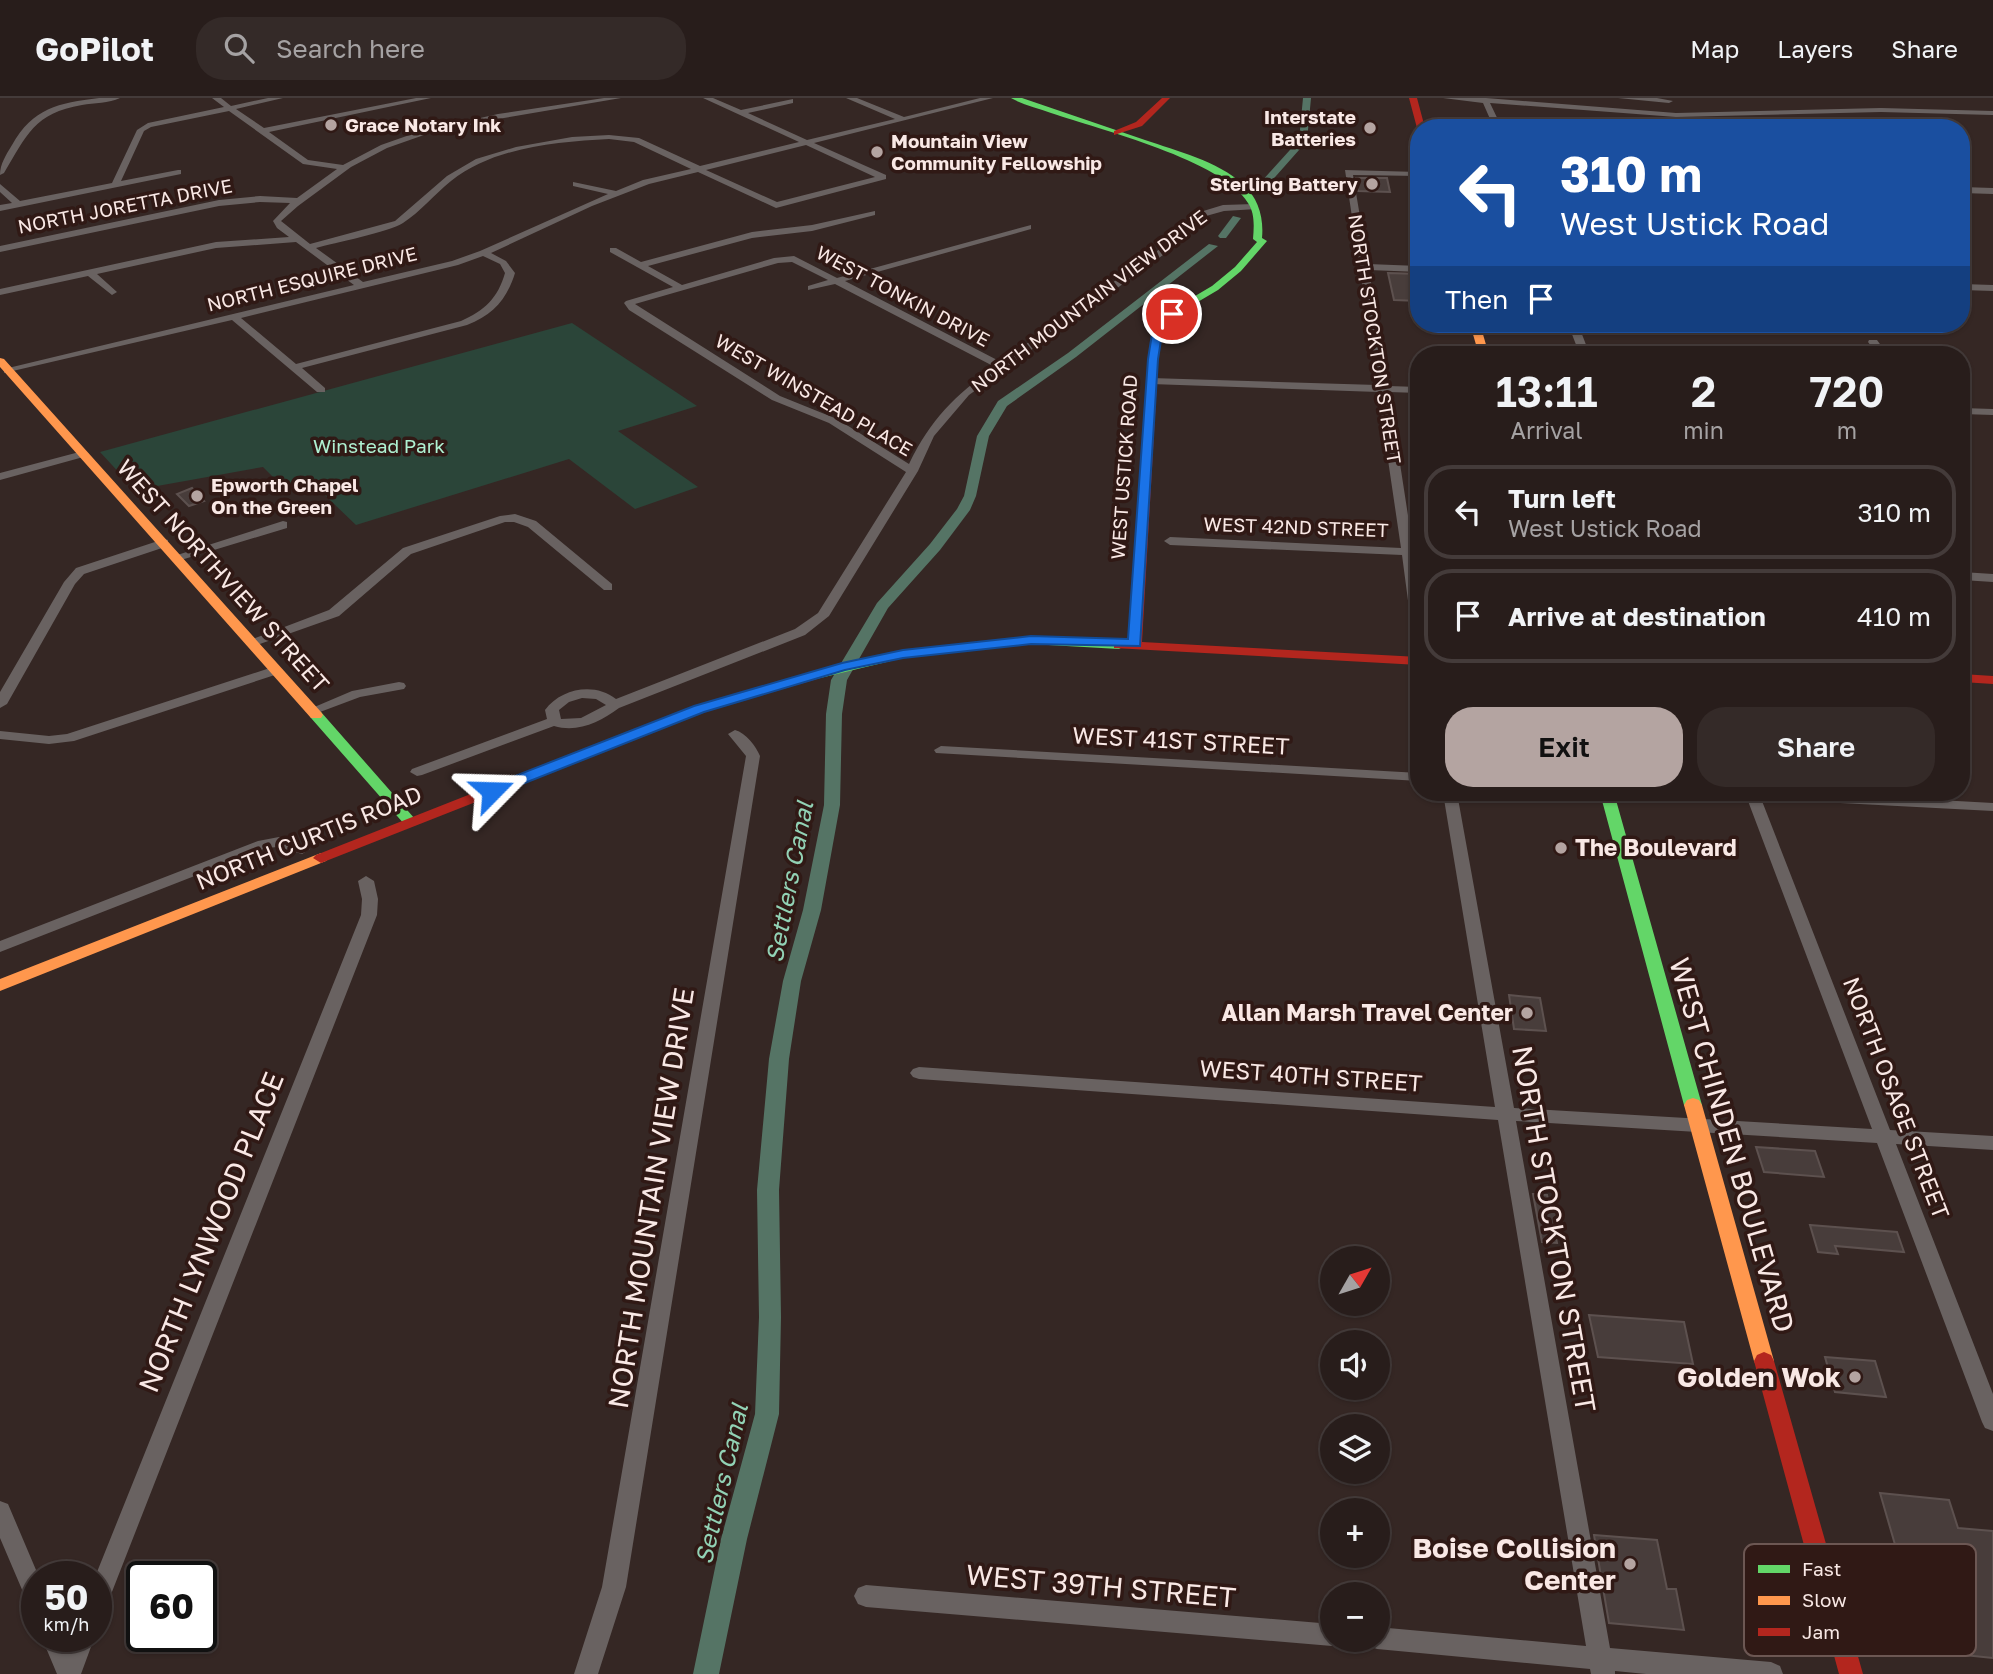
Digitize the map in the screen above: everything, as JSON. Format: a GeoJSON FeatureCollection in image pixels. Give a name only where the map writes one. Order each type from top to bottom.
{"type":"FeatureCollection","features":[{"type":"Feature","properties":{"kind":"main road"},"geometry":{"type":"LineString","coordinates":[[1015,98],[1192,159],[1241,187],[1254,206]]}},
{"type":"Feature","properties":{"kind":"main road"},"geometry":{"type":"LineString","coordinates":[[1118,134],[1139,124],[1166,98]]}},
{"type":"Feature","properties":{"kind":"main road"},"geometry":{"type":"LineString","coordinates":[[1413,98],[1419,119]]}},
{"type":"Feature","properties":{"kind":"main road","name":"WEST USTICK ROAD"},"geometry":{"type":"LineString","coordinates":[[1135,637],[1151,381],[1157,334],[1184,303],[1179,300],[1230,263],[1251,240],[1257,239],[1260,229],[1254,206]]}},
{"type":"Feature","properties":{"kind":"main road","name":"WEST NORTHVIEW STREET"},"geometry":{"type":"LineString","coordinates":[[4,366],[405,816]]}},
{"type":"Feature","properties":{"kind":"main road","name":"NORTH CURTIS ROAD"},"geometry":{"type":"LineString","coordinates":[[0,969],[302,849],[405,816],[699,709],[792,670],[899,650],[1031,640],[1135,637],[1410,645]]}},
{"type":"Feature","properties":{"kind":"main road","name":"NORTH CURTIS ROAD"},"geometry":{"type":"LineString","coordinates":[[1135,637],[1174,649],[1410,661]]}},
{"type":"Feature","properties":{"kind":"main road"},"geometry":{"type":"LineString","coordinates":[[1970,679],[1993,680]]}},
{"type":"Feature","properties":{"kind":"main road","name":"NORTH CURTIS ROAD"},"geometry":{"type":"LineString","coordinates":[[0,985],[676,701],[723,685]]}},
{"type":"Feature","properties":{"kind":"main road","name":"WEST CHINDEN BOULEVARD"},"geometry":{"type":"LineString","coordinates":[[1609,801],[1815,1544]]}},
{"type":"Feature","properties":{"kind":"main road","name":"WEST CHINDEN BOULEVARD"},"geometry":{"type":"LineString","coordinates":[[1846,1656],[1851,1674]]}},
{"type":"Feature","properties":{"kind":"street"},"geometry":{"type":"LineString","coordinates":[[0,173],[31,124],[51,111],[116,98]]}},
{"type":"Feature","properties":{"kind":"street"},"geometry":{"type":"LineString","coordinates":[[216,98],[306,162],[340,167]]}},
{"type":"Feature","properties":{"kind":"street"},"geometry":{"type":"LineString","coordinates":[[115,184],[144,127],[279,98]]}},
{"type":"Feature","properties":{"kind":"street"},"geometry":{"type":"LineString","coordinates":[[263,131],[427,98]]}},
{"type":"Feature","properties":{"kind":"street"},"geometry":{"type":"LineString","coordinates":[[360,285],[277,221],[340,167],[379,148],[449,125],[617,98]]}},
{"type":"Feature","properties":{"kind":"street"},"geometry":{"type":"LineString","coordinates":[[309,247],[398,223],[450,178],[495,155],[535,145],[593,137],[623,138],[647,144],[776,205],[883,177],[707,98]]}},
{"type":"Feature","properties":{"kind":"street"},"geometry":{"type":"LineString","coordinates":[[850,98],[903,119]]}},
{"type":"Feature","properties":{"kind":"street","name":"NORTH ESQUIRE DRIVE"},"geometry":{"type":"LineString","coordinates":[[4,366],[233,316],[483,253],[615,193],[697,168],[989,98]]}},
{"type":"Feature","properties":{"kind":"street"},"geometry":{"type":"LineString","coordinates":[[1447,98],[1676,115],[1888,110],[1993,113]]}},
{"type":"Feature","properties":{"kind":"street"},"geometry":{"type":"LineString","coordinates":[[1622,98],[1669,102]]}},
{"type":"Feature","properties":{"kind":"street"},"geometry":{"type":"LineString","coordinates":[[1876,98],[1888,110]]}},
{"type":"Feature","properties":{"kind":"street"},"geometry":{"type":"LineString","coordinates":[[1485,100],[1494,119]]}},
{"type":"Feature","properties":{"kind":"street"},"geometry":{"type":"LineString","coordinates":[[740,113],[790,102]]}},
{"type":"Feature","properties":{"kind":"street"},"geometry":{"type":"LineString","coordinates":[[0,147],[17,146]]}},
{"type":"Feature","properties":{"kind":"street"},"geometry":{"type":"LineString","coordinates":[[0,208],[178,172]]}},
{"type":"Feature","properties":{"kind":"street","name":"NORTH STOCKTON STREET"},"geometry":{"type":"LineString","coordinates":[[1410,174],[1348,172],[1410,534]]}},
{"type":"Feature","properties":{"kind":"street","name":"NORTH ESQUIRE DRIVE"},"geometry":{"type":"LineString","coordinates":[[576,184],[615,193]]}},
{"type":"Feature","properties":{"kind":"street"},"geometry":{"type":"LineString","coordinates":[[0,187],[18,204]]}},
{"type":"Feature","properties":{"kind":"street"},"geometry":{"type":"LineString","coordinates":[[1970,190],[1993,191]]}},
{"type":"Feature","properties":{"kind":"street","name":"NORTH JORETTA DRIVE"},"geometry":{"type":"LineString","coordinates":[[0,249],[219,203],[260,199],[299,201]]}},
{"type":"Feature","properties":{"kind":"street","name":"NORTH MOUNTAIN VIEW DRIVE"},"geometry":{"type":"LineString","coordinates":[[800,632],[823,615],[912,471],[929,435],[949,409],[1001,366],[1167,248],[1203,214],[1223,208],[1254,206]]}},
{"type":"Feature","properties":{"kind":"street"},"geometry":{"type":"LineString","coordinates":[[640,265],[752,235],[812,228],[872,213]]}},
{"type":"Feature","properties":{"kind":"street"},"geometry":{"type":"LineString","coordinates":[[811,288],[1028,227]]}},
{"type":"Feature","properties":{"kind":"street"},"geometry":{"type":"LineString","coordinates":[[0,292],[216,245],[298,239]]}},
{"type":"Feature","properties":{"kind":"street"},"geometry":{"type":"LineString","coordinates":[[613,250],[680,287]]}},
{"type":"Feature","properties":{"kind":"street"},"geometry":{"type":"LineString","coordinates":[[295,368],[464,323],[486,314],[495,306],[510,273],[508,267],[498,259],[483,253]]}},
{"type":"Feature","properties":{"kind":"street","name":"WEST TONKIN DRIVE"},"geometry":{"type":"LineString","coordinates":[[680,287],[789,258],[798,260],[1001,366]]}},
{"type":"Feature","properties":{"kind":"street"},"geometry":{"type":"LineString","coordinates":[[1365,267],[1410,269]]}},
{"type":"Feature","properties":{"kind":"street"},"geometry":{"type":"LineString","coordinates":[[90,272],[112,292]]}},
{"type":"Feature","properties":{"kind":"street","name":"WEST WINSTEAD PLACE"},"geometry":{"type":"LineString","coordinates":[[680,287],[629,303],[776,398],[833,421],[912,471]]}},
{"type":"Feature","properties":{"kind":"street"},"geometry":{"type":"LineString","coordinates":[[1970,287],[1993,288]]}},
{"type":"Feature","properties":{"kind":"street"},"geometry":{"type":"LineString","coordinates":[[233,316],[321,390]]}},
{"type":"Feature","properties":{"kind":"street"},"geometry":{"type":"LineString","coordinates":[[1873,342],[1876,346]]}},
{"type":"Feature","properties":{"kind":"street"},"geometry":{"type":"LineString","coordinates":[[1151,381],[1410,390]]}},
{"type":"Feature","properties":{"kind":"street"},"geometry":{"type":"LineString","coordinates":[[1970,411],[1993,412]]}},
{"type":"Feature","properties":{"kind":"street"},"geometry":{"type":"LineString","coordinates":[[0,477],[83,454]]}},
{"type":"Feature","properties":{"kind":"street"},"geometry":{"type":"LineString","coordinates":[[252,642],[334,612],[407,551],[504,519],[516,518],[533,524],[608,587]]}},
{"type":"Feature","properties":{"kind":"street"},"geometry":{"type":"LineString","coordinates":[[177,557],[284,526]]}},
{"type":"Feature","properties":{"kind":"street","name":"WEST 42ND STREET"},"geometry":{"type":"LineString","coordinates":[[1170,541],[1410,551]]}},
{"type":"Feature","properties":{"kind":"street"},"geometry":{"type":"LineString","coordinates":[[0,704],[70,582],[80,571],[164,543]]}},
{"type":"Feature","properties":{"kind":"street"},"geometry":{"type":"LineString","coordinates":[[1970,577],[1993,578]]}},
{"type":"Feature","properties":{"kind":"street","name":"NORTH CURTIS ROAD"},"geometry":{"type":"LineString","coordinates":[[417,772],[554,721],[562,725],[578,723],[603,713],[614,705],[800,632]]}},
{"type":"Feature","properties":{"kind":"street"},"geometry":{"type":"LineString","coordinates":[[0,736],[49,740],[90,733],[276,670]]}},
{"type":"Feature","properties":{"kind":"street"},"geometry":{"type":"LineString","coordinates":[[312,711],[368,691],[399,686]]}},
{"type":"Feature","properties":{"kind":"street"},"geometry":{"type":"LineString","coordinates":[[554,721],[551,710],[555,705],[579,694],[598,695],[610,700],[614,705]]}},
{"type":"Feature","properties":{"kind":"street","name":"NORTH MOUNTAIN VIEW DRIVE"},"geometry":{"type":"LineString","coordinates":[[586,1674],[614,1587],[752,756],[750,749],[735,734]]}},
{"type":"Feature","properties":{"kind":"street","name":"WEST 41ST STREET"},"geometry":{"type":"LineString","coordinates":[[941,750],[1410,776]]}},
{"type":"Feature","properties":{"kind":"street","name":"NORTH STOCKTON STREET"},"geometry":{"type":"LineString","coordinates":[[1451,801],[1602,1665]]}},
{"type":"Feature","properties":{"kind":"street","name":"NORTH OSAGE STREET"},"geometry":{"type":"LineString","coordinates":[[1755,801],[1993,1422]]}},
{"type":"Feature","properties":{"kind":"street"},"geometry":{"type":"LineString","coordinates":[[1893,801],[1993,807]]}},
{"type":"Feature","properties":{"kind":"street","name":"NORTH CURTIS ROAD"},"geometry":{"type":"LineString","coordinates":[[0,947],[263,845],[279,842],[302,849]]}},
{"type":"Feature","properties":{"kind":"street","name":"NORTH LYNWOOD PLACE"},"geometry":{"type":"LineString","coordinates":[[112,1562],[369,915],[370,899],[366,881]]}},
{"type":"Feature","properties":{"kind":"street","name":"WEST 40TH STREET"},"geometry":{"type":"LineString","coordinates":[[919,1073],[1505,1114],[1993,1143]]}},
{"type":"Feature","properties":{"kind":"street"},"geometry":{"type":"LineString","coordinates":[[0,1511],[21,1561]]}},
{"type":"Feature","properties":{"kind":"street","name":"WEST 39TH STREET"},"geometry":{"type":"LineString","coordinates":[[866,1596],[1320,1634]]}},
{"type":"Feature","properties":{"kind":"street"},"geometry":{"type":"LineString","coordinates":[[1390,1641],[1602,1665],[1771,1674]]}},
{"type":"Feature","properties":{"kind":"street"},"geometry":{"type":"LineString","coordinates":[[59,1652],[68,1674]]}},
{"type":"Feature","properties":{"kind":"street"},"geometry":{"type":"LineString","coordinates":[[68,1674],[77,1652]]}},
{"type":"Feature","properties":{"kind":"green space","name":"Winstead Park"},"geometry":{"type":"Polygon","coordinates":[[[572,323],[697,406],[618,431],[698,487],[635,509],[569,459],[356,525],[309,480],[283,487],[263,467],[135,490],[100,452],[572,323]]]}},
{"type":"Feature","properties":{"kind":"building","name":"Sterling Battery"},"geometry":{"type":"Polygon","coordinates":[[[1356,178],[1387,178],[1390,192],[1358,191],[1356,178]]]}},
{"type":"Feature","properties":{"kind":"building"},"geometry":{"type":"Polygon","coordinates":[[[1388,273],[1410,274],[1410,301],[1394,300],[1388,273]]]}},
{"type":"Feature","properties":{"kind":"building"},"geometry":{"type":"Polygon","coordinates":[[[192,488],[204,501],[189,506],[177,494],[192,488]]]}},
{"type":"Feature","properties":{"kind":"building","name":"Allan Marsh Travel Center"},"geometry":{"type":"Polygon","coordinates":[[[1509,995],[1540,998],[1546,1031],[1514,1029],[1509,995]]]}},
{"type":"Feature","properties":{"kind":"building"},"geometry":{"type":"Polygon","coordinates":[[[1756,1147],[1815,1151],[1824,1177],[1764,1172],[1756,1147]]]}},
{"type":"Feature","properties":{"kind":"building"},"geometry":{"type":"Polygon","coordinates":[[[1533,1194],[1547,1195],[1550,1208],[1560,1209],[1563,1225],[1553,1224],[1557,1243],[1542,1242],[1533,1194]]]}},
{"type":"Feature","properties":{"kind":"building"},"geometry":{"type":"Polygon","coordinates":[[[1810,1225],[1897,1232],[1904,1252],[1835,1246],[1838,1254],[1818,1252],[1810,1225]]]}},
{"type":"Feature","properties":{"kind":"building"},"geometry":{"type":"Polygon","coordinates":[[[1589,1315],[1684,1322],[1693,1364],[1598,1357],[1589,1315]]]}},
{"type":"Feature","properties":{"kind":"building","name":"Golden Wok"},"geometry":{"type":"Polygon","coordinates":[[[1825,1357],[1875,1361],[1886,1397],[1835,1392],[1825,1357]]]}},
{"type":"Feature","properties":{"kind":"building"},"geometry":{"type":"Polygon","coordinates":[[[1880,1493],[1949,1500],[1958,1528],[1993,1531],[1993,1658],[1974,1656],[1976,1656],[1976,1544],[1895,1544],[1880,1493]]]}},
{"type":"Feature","properties":{"kind":"building","name":"Boise Collision Center"},"geometry":{"type":"Polygon","coordinates":[[[1594,1535],[1657,1540],[1667,1589],[1676,1589],[1684,1630],[1609,1623],[1594,1535]]]}},
{"type":"Feature","properties":{"kind":"waterway","name":"Settlers Canal"},"geometry":{"type":"LineString","coordinates":[[1264,184],[1303,141],[1307,98]]}},
{"type":"Feature","properties":{"kind":"waterway","name":"Settlers Canal"},"geometry":{"type":"LineString","coordinates":[[1223,236],[1236,218]]}},
{"type":"Feature","properties":{"kind":"waterway","name":"Settlers Canal"},"geometry":{"type":"LineString","coordinates":[[706,1674],[734,1539],[767,1414],[770,1317],[768,1190],[779,1059],[792,981],[812,910],[832,805],[834,714],[839,680],[882,606],[935,547],[963,510],[970,496],[983,436],[1002,404],[1072,355],[1213,246]]}},
{"type":"Feature","properties":{"kind":"traffic: fast"},"geometry":{"type":"LineString","coordinates":[[1015,98],[1181,155],[1218,171],[1240,186],[1254,204],[1259,225],[1257,239],[1263,241],[1238,269],[1215,288],[1193,301],[1184,303],[1157,334],[1153,364]]}},
{"type":"Feature","properties":{"kind":"traffic: fast"},"geometry":{"type":"LineString","coordinates":[[812,676],[903,654],[1031,640],[1119,645]]}},
{"type":"Feature","properties":{"kind":"traffic: fast"},"geometry":{"type":"LineString","coordinates":[[316,715],[410,822]]}},
{"type":"Feature","properties":{"kind":"traffic: fast"},"geometry":{"type":"LineString","coordinates":[[1609,801],[1693,1105]]}},
{"type":"Feature","properties":{"kind":"traffic: slow"},"geometry":{"type":"LineString","coordinates":[[1478,333],[1481,346]]}},
{"type":"Feature","properties":{"kind":"traffic: slow"},"geometry":{"type":"LineString","coordinates":[[0,361],[316,715]]}},
{"type":"Feature","properties":{"kind":"traffic: slow"},"geometry":{"type":"LineString","coordinates":[[0,985],[321,858]]}},
{"type":"Feature","properties":{"kind":"traffic: slow"},"geometry":{"type":"LineString","coordinates":[[1693,1105],[1764,1361]]}},
{"type":"Feature","properties":{"kind":"traffic: jam"},"geometry":{"type":"LineString","coordinates":[[1117,133],[1139,124],[1166,98]]}},
{"type":"Feature","properties":{"kind":"traffic: jam"},"geometry":{"type":"LineString","coordinates":[[1413,98],[1419,119]]}},
{"type":"Feature","properties":{"kind":"traffic: jam"},"geometry":{"type":"LineString","coordinates":[[1135,643],[1153,364]]}},
{"type":"Feature","properties":{"kind":"traffic: jam"},"geometry":{"type":"LineString","coordinates":[[1119,645],[1410,661]]}},
{"type":"Feature","properties":{"kind":"traffic: jam"},"geometry":{"type":"LineString","coordinates":[[321,858],[699,709],[812,676]]}},
{"type":"Feature","properties":{"kind":"traffic: jam"},"geometry":{"type":"LineString","coordinates":[[1970,679],[1993,680]]}},
{"type":"Feature","properties":{"kind":"traffic: jam"},"geometry":{"type":"LineString","coordinates":[[1764,1361],[1815,1544]]}},
{"type":"Feature","properties":{"kind":"traffic: jam"},"geometry":{"type":"LineString","coordinates":[[1846,1656],[1851,1674]]}},
{"type":"Feature","properties":{"kind":"place","name":"Grace Notary Ink"},"geometry":{"type":"Point","coordinates":[331,125]}},
{"type":"Feature","properties":{"kind":"place","name":"Interstate Batteries"},"geometry":{"type":"Point","coordinates":[1370,128]}},
{"type":"Feature","properties":{"kind":"place","name":"Mountain View Community Fellowship"},"geometry":{"type":"Point","coordinates":[877,152]}},
{"type":"Feature","properties":{"kind":"place","name":"Sterling Battery"},"geometry":{"type":"Point","coordinates":[1372,184]}},
{"type":"Feature","properties":{"kind":"place","name":"Epworth Chapel On the Green"},"geometry":{"type":"Point","coordinates":[197,496]}},
{"type":"Feature","properties":{"kind":"place","name":"The Boulevard"},"geometry":{"type":"Point","coordinates":[1561,848]}},
{"type":"Feature","properties":{"kind":"place","name":"Allan Marsh Travel Center"},"geometry":{"type":"Point","coordinates":[1527,1013]}},
{"type":"Feature","properties":{"kind":"place","name":"Golden Wok"},"geometry":{"type":"Point","coordinates":[1855,1377]}},
{"type":"Feature","properties":{"kind":"place","name":"Boise Collision Center"},"geometry":{"type":"Point","coordinates":[1630,1564]}},
{"type":"Feature","properties":{"kind":"route"},"geometry":{"type":"LineString","coordinates":[[492,791],[699,709],[842,667],[903,654],[1031,640],[1135,643],[1139,541],[1153,359],[1157,334],[1172,314]]}}]}
